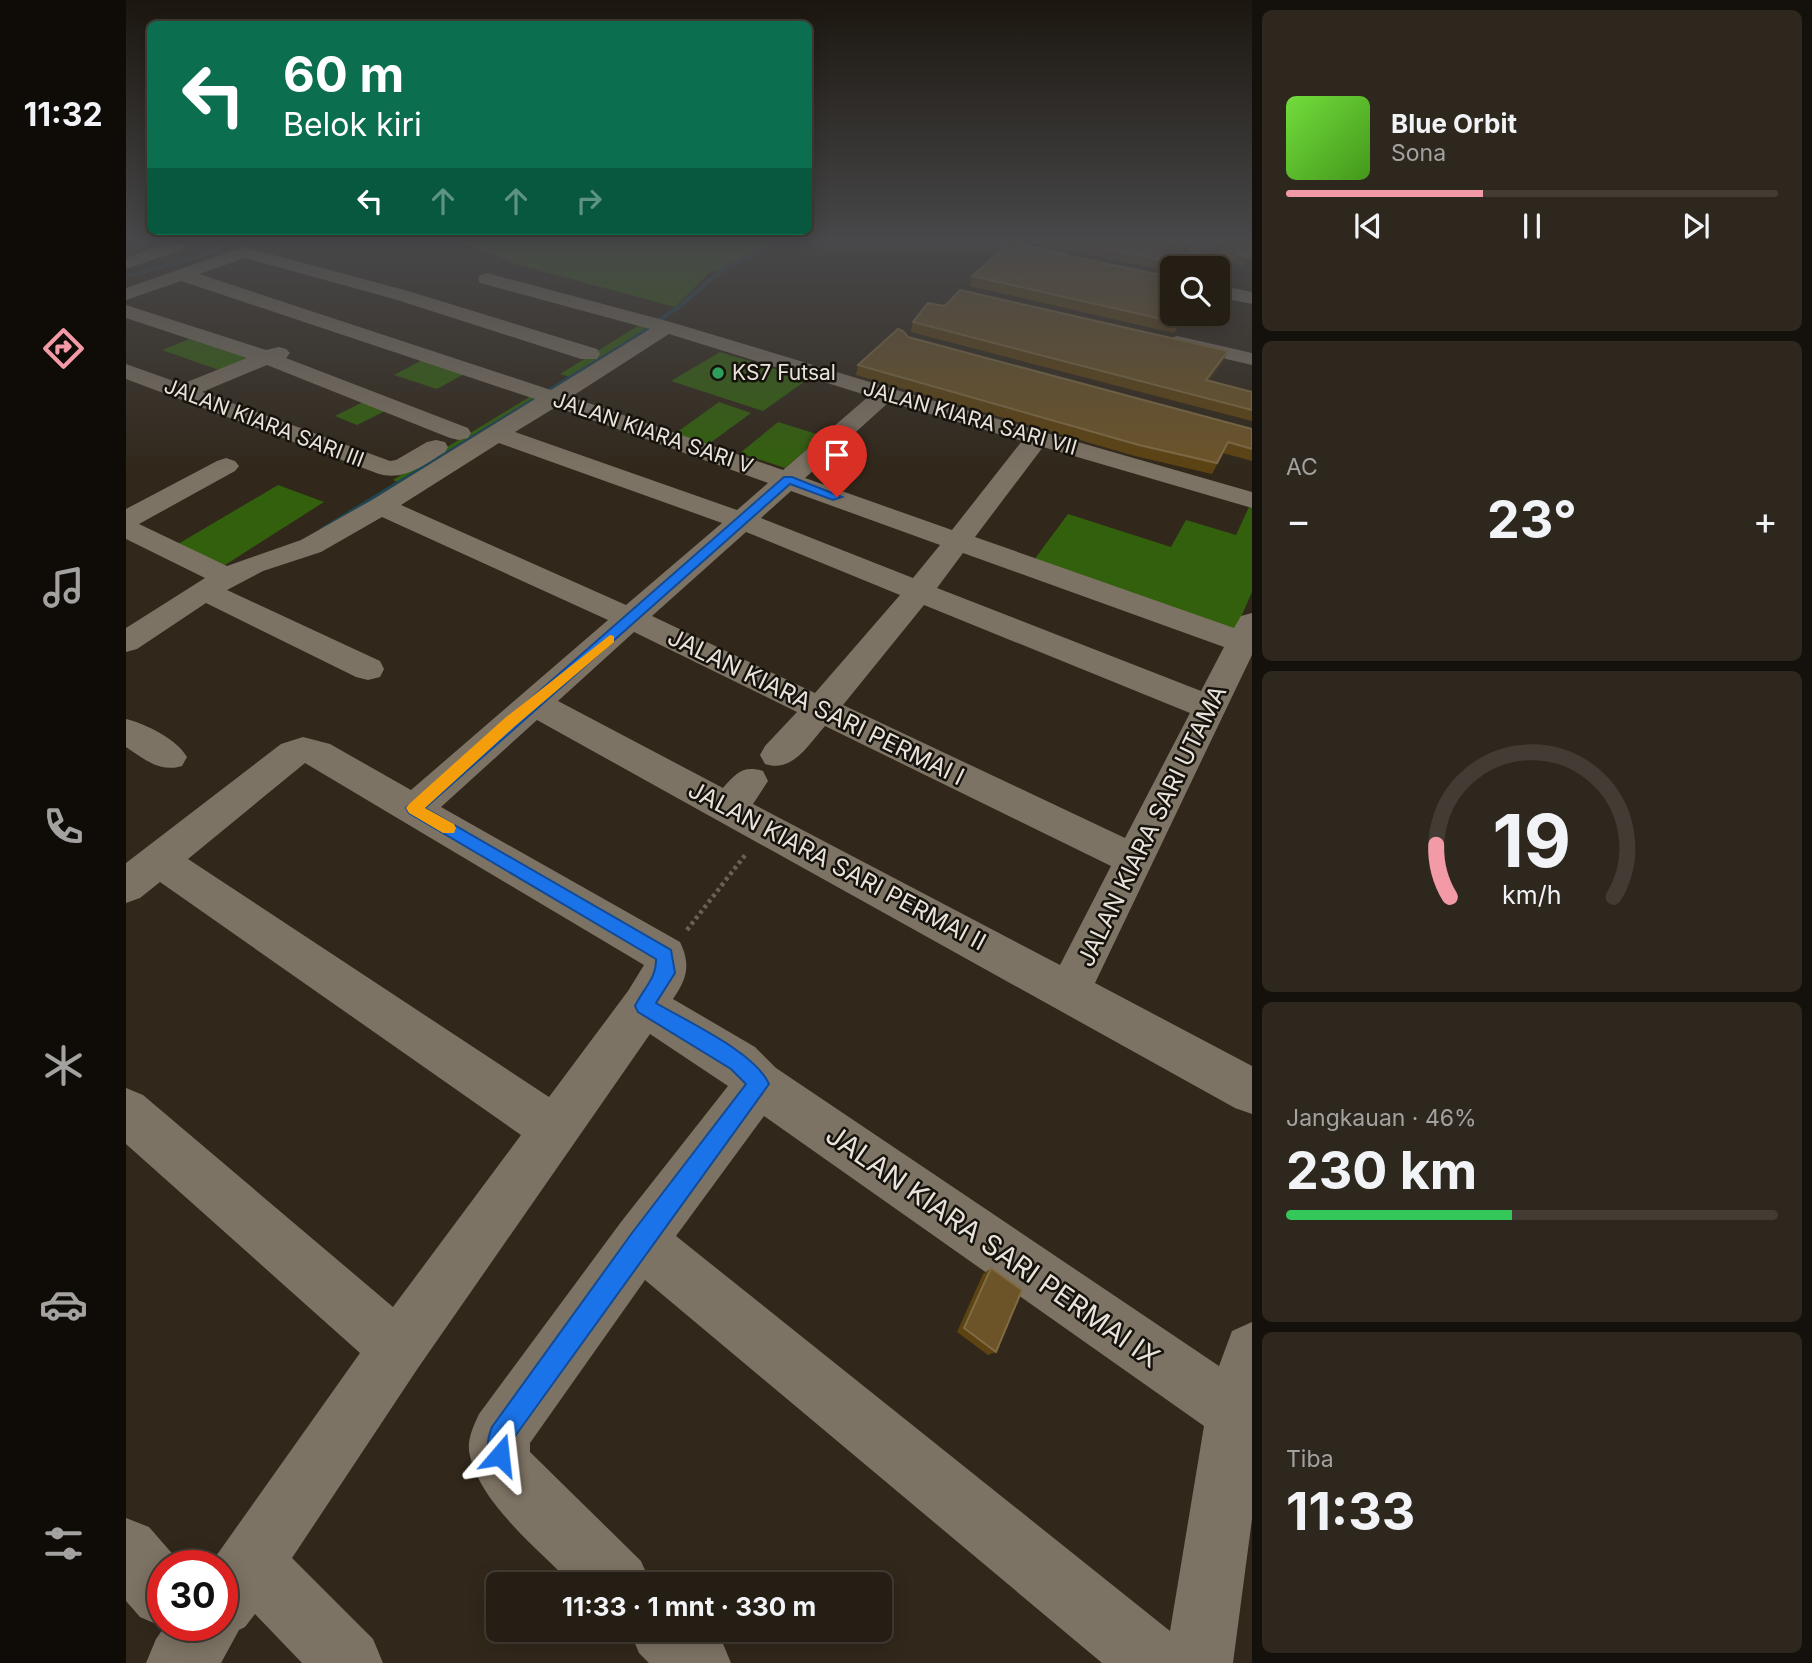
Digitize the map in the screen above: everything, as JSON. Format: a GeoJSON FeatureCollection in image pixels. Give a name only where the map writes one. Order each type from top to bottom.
{"type":"FeatureCollection","features":[{"type":"Feature","properties":{"kind":"street"},"geometry":{"type":"LineString","coordinates":[[140,316],[268,358],[459,433],[541,394],[656,324]]}},
{"type":"Feature","properties":{"kind":"street","name":"JALAN KIARA SARI V"},"geometry":{"type":"LineString","coordinates":[[304,316],[541,394],[958,542],[1247,632]]}},
{"type":"Feature","properties":{"kind":"street"},"geometry":{"type":"LineString","coordinates":[[182,392],[268,358],[357,316]]}},
{"type":"Feature","properties":{"kind":"street"},"geometry":{"type":"LineString","coordinates":[[467,316],[589,354]]}},
{"type":"Feature","properties":{"kind":"street","name":"JALAN KIARA SARI VII"},"geometry":{"type":"LineString","coordinates":[[624,316],[1252,500]]}},
{"type":"Feature","properties":{"kind":"street"},"geometry":{"type":"LineString","coordinates":[[133,657],[216,584],[273,559],[311,547],[381,506],[497,434],[589,354],[656,324]]}},
{"type":"Feature","properties":{"kind":"street"},"geometry":{"type":"LineString","coordinates":[[1160,338],[1252,359]]}},
{"type":"Feature","properties":{"kind":"street","name":"JALAN KIARA SARI III"},"geometry":{"type":"LineString","coordinates":[[126,371],[388,469],[402,467],[459,433]]}},
{"type":"Feature","properties":{"kind":"street"},"geometry":{"type":"LineString","coordinates":[[414,808],[743,522],[885,394]]}},
{"type":"Feature","properties":{"kind":"street"},"geometry":{"type":"LineString","coordinates":[[497,434],[743,522],[1210,708]]}},
{"type":"Feature","properties":{"kind":"street"},"geometry":{"type":"LineString","coordinates":[[778,755],[822,709],[921,592],[1038,437]]}},
{"type":"Feature","properties":{"kind":"street"},"geometry":{"type":"LineString","coordinates":[[126,520],[226,466]]}},
{"type":"Feature","properties":{"kind":"street","name":"JALAN KIARA SARI PERMAI I"},"geometry":{"type":"LineString","coordinates":[[381,506],[632,619],[1135,860]]}},
{"type":"Feature","properties":{"kind":"street"},"geometry":{"type":"LineString","coordinates":[[273,559],[258,557],[338,507]]}},
{"type":"Feature","properties":{"kind":"street"},"geometry":{"type":"LineString","coordinates":[[126,528],[216,584],[368,669]]}},
{"type":"Feature","properties":{"kind":"street","name":"JALAN KIARA SARI UTAMA"},"geometry":{"type":"LineString","coordinates":[[1069,991],[1247,632]]}},
{"type":"Feature","properties":{"kind":"street","name":"JALAN KIARA SARI PERMAI II"},"geometry":{"type":"LineString","coordinates":[[534,703],[739,795],[766,829],[1252,1091]]}},
{"type":"Feature","properties":{"kind":"street"},"geometry":{"type":"LineString","coordinates":[[126,731],[169,757]]}},
{"type":"Feature","properties":{"kind":"street"},"geometry":{"type":"LineString","coordinates":[[238,1567],[644,1006],[666,973],[665,955],[317,753],[303,750],[294,753],[142,873],[554,1129]]}},
{"type":"Feature","properties":{"kind":"street","name":"JALAN KIARA SARI PERMAI IX"},"geometry":{"type":"LineString","coordinates":[[644,1006],[748,1073],[1244,1419]]}},
{"type":"Feature","properties":{"kind":"street"},"geometry":{"type":"LineString","coordinates":[[606,1572],[508,1473],[500,1455],[500,1436],[640,1241],[748,1073]]}},
{"type":"Feature","properties":{"kind":"street"},"geometry":{"type":"LineString","coordinates":[[126,1112],[398,1348]]}},
{"type":"Feature","properties":{"kind":"street"},"geometry":{"type":"LineString","coordinates":[[640,1241],[1155,1663]]}},
{"type":"Feature","properties":{"kind":"street"},"geometry":{"type":"LineString","coordinates":[[1199,1663],[1244,1419],[1252,1351]]}},
{"type":"Feature","properties":{"kind":"street"},"geometry":{"type":"LineString","coordinates":[[126,1550],[147,1568]]}},
{"type":"Feature","properties":{"kind":"street"},"geometry":{"type":"LineString","coordinates":[[238,1628],[349,1663]]}},
{"type":"Feature","properties":{"kind":"street"},"geometry":{"type":"LineString","coordinates":[[676,1642],[697,1663]]}},
{"type":"Feature","properties":{"kind":"path"},"geometry":{"type":"LineString","coordinates":[[665,955],[766,829]]}},
{"type":"Feature","properties":{"kind":"green space"},"geometry":{"type":"Polygon","coordinates":[[[641,324],[661,330],[581,380],[560,374],[641,324]]]}},
{"type":"Feature","properties":{"kind":"green space"},"geometry":{"type":"Polygon","coordinates":[[[194,337],[253,357],[222,371],[162,350],[194,337]]]}},
{"type":"Feature","properties":{"kind":"green space"},"geometry":{"type":"Polygon","coordinates":[[[720,352],[808,379],[763,411],[671,381],[720,352]]]}},
{"type":"Feature","properties":{"kind":"green space"},"geometry":{"type":"Polygon","coordinates":[[[424,359],[466,373],[437,389],[394,375],[424,359]]]}},
{"type":"Feature","properties":{"kind":"green space"},"geometry":{"type":"Polygon","coordinates":[[[531,396],[539,399],[402,484],[393,480],[531,396]]]}},
{"type":"Feature","properties":{"kind":"green space"},"geometry":{"type":"Polygon","coordinates":[[[363,402],[385,411],[357,425],[335,416],[363,402]]]}},
{"type":"Feature","properties":{"kind":"green space"},"geometry":{"type":"Polygon","coordinates":[[[719,402],[751,413],[706,446],[673,435],[719,402]]]}},
{"type":"Feature","properties":{"kind":"green space"},"geometry":{"type":"Polygon","coordinates":[[[778,422],[823,436],[785,468],[740,453],[778,422]]]}},
{"type":"Feature","properties":{"kind":"green space"},"geometry":{"type":"Polygon","coordinates":[[[278,485],[324,502],[225,565],[178,544],[278,485]]]}},
{"type":"Feature","properties":{"kind":"green space"},"geometry":{"type":"Polygon","coordinates":[[[1249,507],[1252,508],[1252,592],[1234,633],[1031,564],[1068,514],[1171,547],[1186,520],[1236,535],[1249,507]]]}},
{"type":"Feature","properties":{"kind":"building"},"geometry":{"type":"Polygon","coordinates":[[[918,316],[1073,316],[1228,351],[1206,380],[1252,392],[1252,410],[913,322],[918,316]]]}},
{"type":"Feature","properties":{"kind":"building"},"geometry":{"type":"Polygon","coordinates":[[[898,329],[908,337],[1252,429],[1252,449],[1228,442],[1217,463],[1139,445],[858,365],[898,329]]]}},
{"type":"Feature","properties":{"kind":"building"},"geometry":{"type":"Polygon","coordinates":[[[991,1268],[1022,1290],[996,1352],[964,1328],[991,1268]]]}},
{"type":"Feature","properties":{"kind":"waterway"},"geometry":{"type":"LineString","coordinates":[[322,529],[631,340],[666,316]]}},
{"type":"Feature","properties":{"kind":"slow traffic"},"geometry":{"type":"LineString","coordinates":[[448,828],[414,808],[510,722],[610,639]]}},
{"type":"Feature","properties":{"kind":"place","name":"KS7 Futsal"},"geometry":{"type":"Point","coordinates":[718,373]}},
{"type":"Feature","properties":{"kind":"route"},"geometry":{"type":"LineString","coordinates":[[500,1455],[500,1436],[640,1241],[759,1084],[738,1063],[644,1006],[666,973],[665,955],[414,808],[510,722],[639,614],[788,480],[837,497]]}}]}
